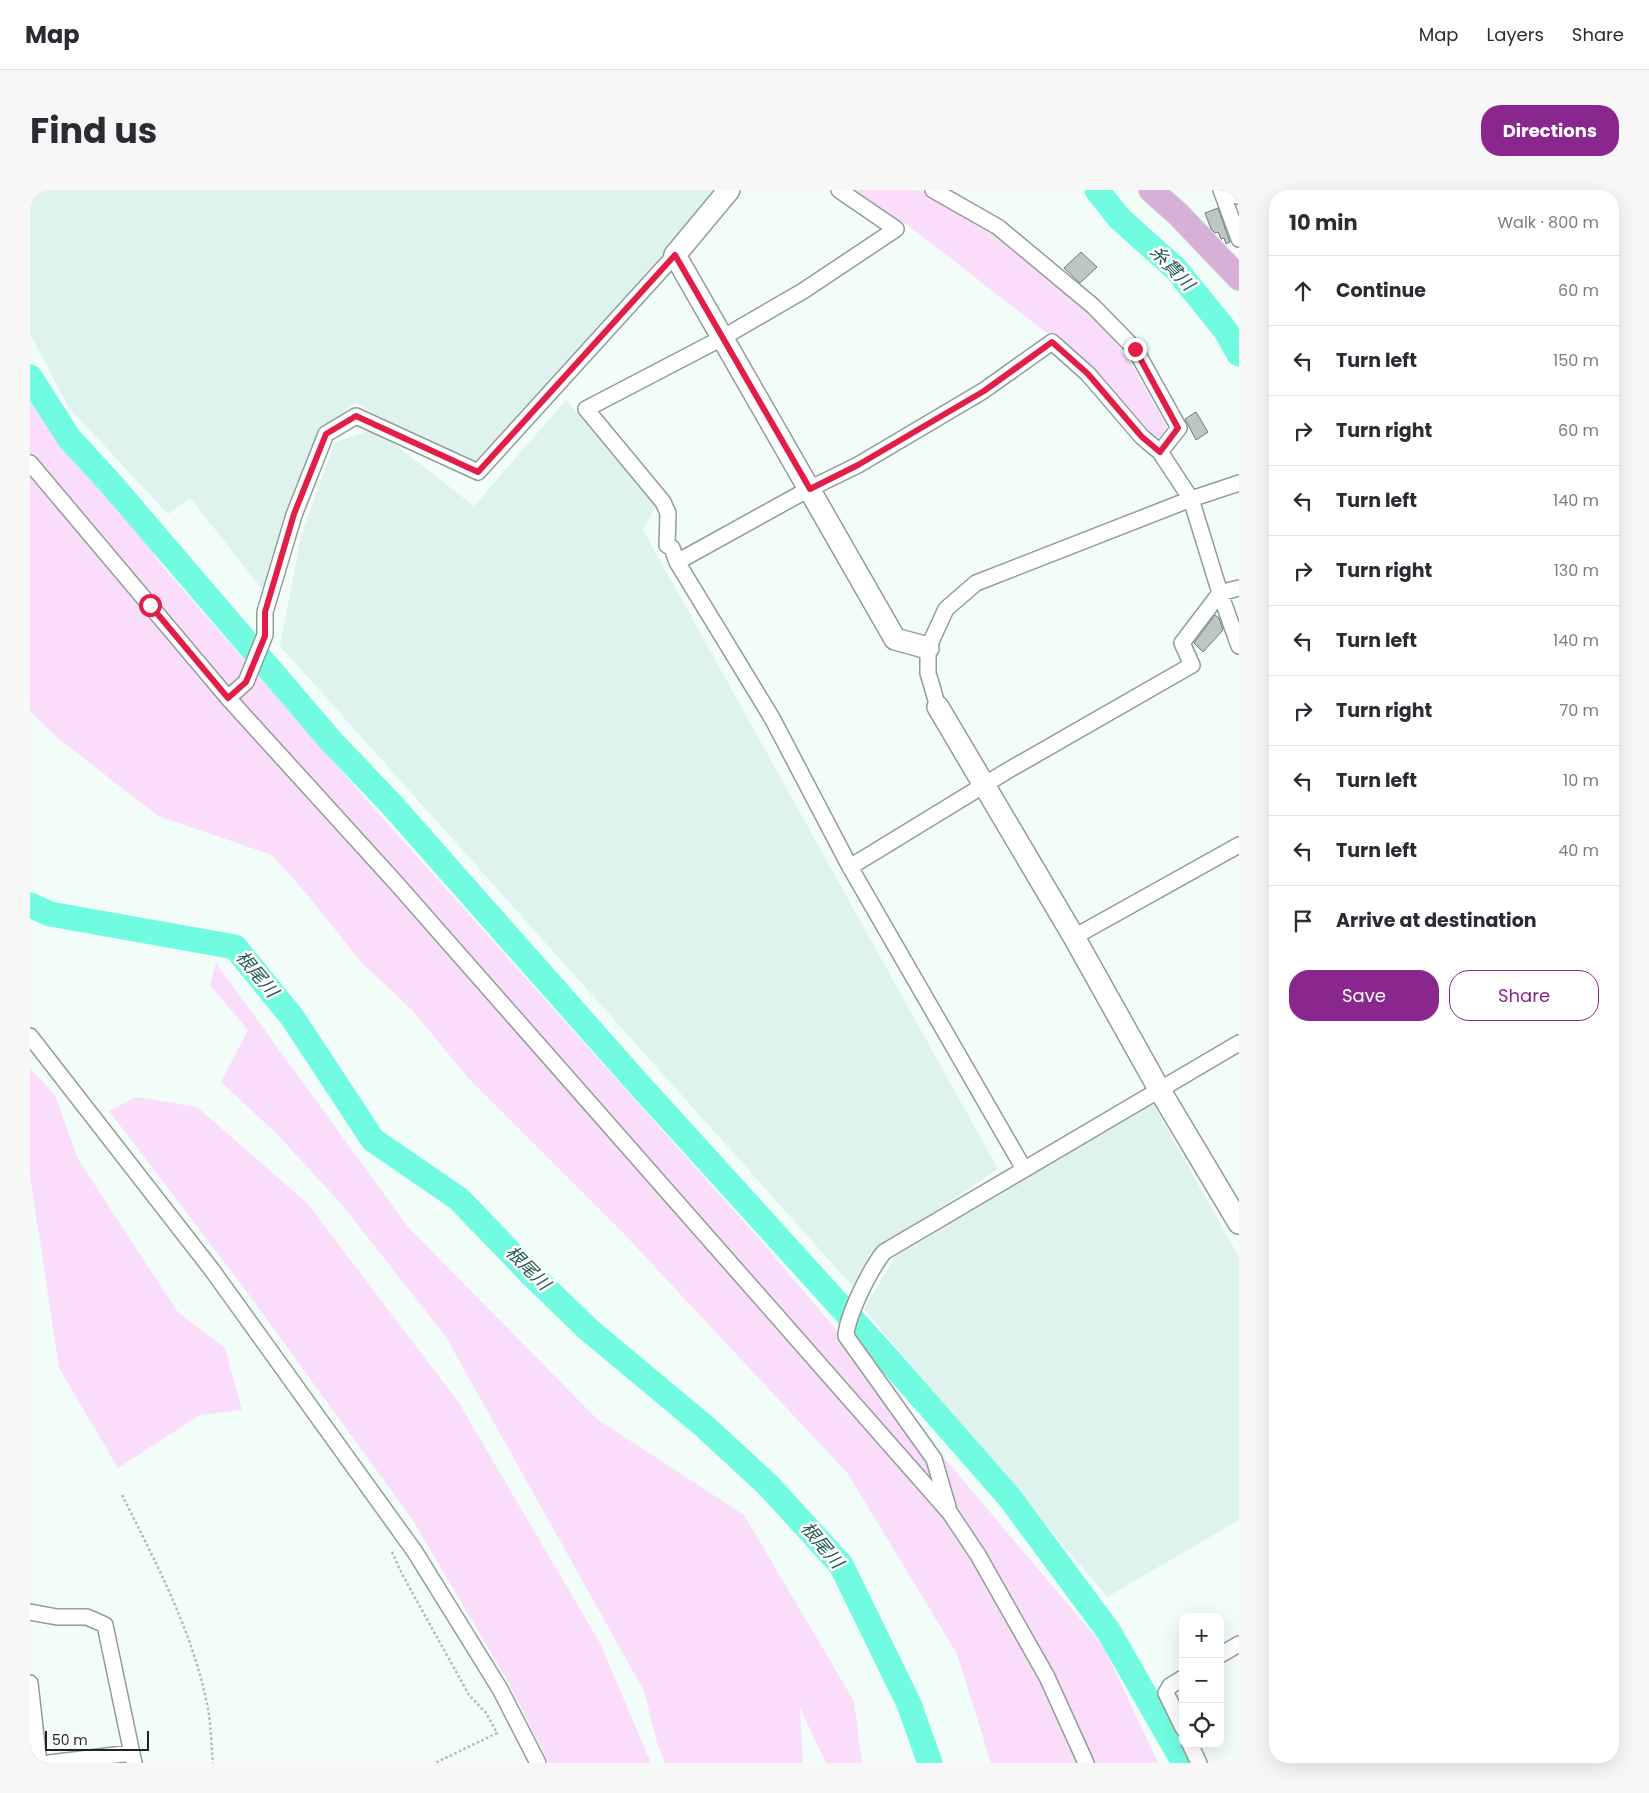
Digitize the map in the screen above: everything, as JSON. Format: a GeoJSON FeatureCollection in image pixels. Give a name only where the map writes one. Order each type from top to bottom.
{"type":"FeatureCollection","features":[{"type":"Feature","properties":{"kind":"main road"},"geometry":{"type":"LineString","coordinates":[[1151,190],[1178,214],[1238,275]]}},
{"type":"Feature","properties":{"kind":"street"},"geometry":{"type":"LineString","coordinates":[[228,698],[246,682],[265,636],[265,612],[294,514],[326,434],[356,416],[478,472],[675,255],[730,190]]}},
{"type":"Feature","properties":{"kind":"street"},"geometry":{"type":"LineString","coordinates":[[839,190],[896,229],[803,291],[722,338],[586,409],[663,502],[668,513],[667,545],[672,548],[676,562],[772,718],[850,867],[1024,1169]]}},
{"type":"Feature","properties":{"kind":"street"},"geometry":{"type":"LineString","coordinates":[[933,190],[998,226],[1082,296],[1135,349],[1178,428],[1160,452]]}},
{"type":"Feature","properties":{"kind":"street"},"geometry":{"type":"LineString","coordinates":[[1221,191],[1239,196]]}},
{"type":"Feature","properties":{"kind":"street"},"geometry":{"type":"LineString","coordinates":[[1221,191],[1239,239]]}},
{"type":"Feature","properties":{"kind":"street"},"geometry":{"type":"LineString","coordinates":[[675,255],[895,639],[928,648]]}},
{"type":"Feature","properties":{"kind":"street"},"geometry":{"type":"LineString","coordinates":[[676,562],[858,465],[984,391],[1052,342],[1088,374],[1142,437],[1160,452],[1191,499],[1220,593],[1239,646]]}},
{"type":"Feature","properties":{"kind":"street"},"geometry":{"type":"LineString","coordinates":[[30,463],[228,698],[396,884],[950,1513],[978,1555],[1047,1677],[1086,1763]]}},
{"type":"Feature","properties":{"kind":"street"},"geometry":{"type":"LineString","coordinates":[[1239,484],[1191,499],[976,583],[946,609],[928,648],[928,673],[938,707],[1074,937],[1159,1089],[1239,1223]]}},
{"type":"Feature","properties":{"kind":"street"},"geometry":{"type":"LineString","coordinates":[[850,867],[984,787],[1007,771],[1192,665],[1182,643],[1220,593],[1239,588]]}},
{"type":"Feature","properties":{"kind":"street"},"geometry":{"type":"LineString","coordinates":[[1074,937],[1239,845]]}},
{"type":"Feature","properties":{"kind":"street"},"geometry":{"type":"LineString","coordinates":[[30,1036],[212,1270],[415,1552],[500,1689],[538,1763]]}},
{"type":"Feature","properties":{"kind":"street"},"geometry":{"type":"LineString","coordinates":[[950,1513],[934,1459],[846,1336],[846,1327],[876,1262],[884,1252],[1239,1042]]}},
{"type":"Feature","properties":{"kind":"street"},"geometry":{"type":"LineString","coordinates":[[30,1612],[57,1617],[87,1617],[105,1625],[133,1758],[49,1763]]}},
{"type":"Feature","properties":{"kind":"street"},"geometry":{"type":"LineString","coordinates":[[1224,1653],[1239,1644]]}},
{"type":"Feature","properties":{"kind":"street"},"geometry":{"type":"LineString","coordinates":[[1179,1680],[1170,1686],[1166,1693],[1179,1720]]}},
{"type":"Feature","properties":{"kind":"street"},"geometry":{"type":"LineString","coordinates":[[30,1683],[40,1763]]}},
{"type":"Feature","properties":{"kind":"street"},"geometry":{"type":"LineString","coordinates":[[1192,1748],[1199,1763]]}},
{"type":"Feature","properties":{"kind":"path"},"geometry":{"type":"LineString","coordinates":[[122,1494],[174,1600],[198,1668],[206,1701],[213,1763]]}},
{"type":"Feature","properties":{"kind":"path"},"geometry":{"type":"LineString","coordinates":[[392,1552],[402,1574],[469,1695],[486,1714],[497,1733],[435,1763]]}},
{"type":"Feature","properties":{"kind":"shaded area"},"geometry":{"type":"Polygon","coordinates":[[[30,190],[715,190],[478,479],[356,402],[331,424],[263,590],[190,498],[168,514],[69,408],[30,334],[30,190]]]}},
{"type":"Feature","properties":{"kind":"shaded area"},"geometry":{"type":"Polygon","coordinates":[[[845,190],[920,190],[1017,250],[1082,306],[1108,332],[1134,368],[1168,429],[1155,442],[1053,338],[909,226],[845,190]]]}},
{"type":"Feature","properties":{"kind":"shaded area"},"geometry":{"type":"Polygon","coordinates":[[[30,381],[163,567],[379,814],[762,1242],[1104,1647],[1158,1763],[991,1763],[957,1654],[848,1474],[626,1236],[469,1079],[412,1010],[362,963],[305,892],[272,855],[158,816],[59,739],[30,711],[30,381]]]}},
{"type":"Feature","properties":{"kind":"shaded area"},"geometry":{"type":"Polygon","coordinates":[[[566,400],[656,506],[643,530],[998,1169],[869,1255],[854,1288],[280,646],[301,536],[335,442],[375,429],[474,506],[566,400]]]}},
{"type":"Feature","properties":{"kind":"shaded area"},"geometry":{"type":"Polygon","coordinates":[[[216,963],[408,1227],[597,1419],[744,1515],[854,1701],[862,1763],[826,1763],[800,1708],[803,1763],[665,1763],[657,1743],[644,1691],[446,1337],[343,1206],[277,1134],[221,1082],[248,1030],[210,985],[216,963]]]}},
{"type":"Feature","properties":{"kind":"shaded area"},"geometry":{"type":"Polygon","coordinates":[[[30,1068],[55,1095],[78,1159],[177,1311],[225,1348],[242,1410],[200,1415],[118,1468],[59,1368],[30,1175],[30,1068]]]}},
{"type":"Feature","properties":{"kind":"shaded area"},"geometry":{"type":"Polygon","coordinates":[[[136,1097],[197,1107],[308,1204],[459,1403],[600,1643],[651,1763],[549,1763],[506,1678],[412,1519],[247,1292],[109,1111],[136,1097]]]}},
{"type":"Feature","properties":{"kind":"shaded area"},"geometry":{"type":"Polygon","coordinates":[[[1152,1102],[1239,1257],[1239,1520],[1107,1597],[864,1309],[895,1257],[1152,1102]]]}},
{"type":"Feature","properties":{"kind":"building"},"geometry":{"type":"Polygon","coordinates":[[[1218,208],[1230,242],[1226,244],[1224,238],[1221,239],[1218,232],[1215,233],[1211,229],[1205,213],[1218,208]]]}},
{"type":"Feature","properties":{"kind":"building"},"geometry":{"type":"Polygon","coordinates":[[[1081,252],[1097,267],[1080,283],[1064,268],[1081,252]]]}},
{"type":"Feature","properties":{"kind":"building"},"geometry":{"type":"Polygon","coordinates":[[[1196,412],[1208,432],[1196,440],[1185,419],[1196,412]]]}},
{"type":"Feature","properties":{"kind":"building"},"geometry":{"type":"Polygon","coordinates":[[[1215,615],[1219,618],[1223,630],[1203,652],[1194,643],[1215,615]]]}},
{"type":"Feature","properties":{"kind":"waterway","name":"糸貫川"},"geometry":{"type":"LineString","coordinates":[[1097,190],[1119,218],[1176,269],[1226,331],[1239,354]]}},
{"type":"Feature","properties":{"kind":"waterway"},"geometry":{"type":"LineString","coordinates":[[30,377],[69,438],[112,485],[331,741],[392,805],[635,1080],[889,1360],[1010,1498],[1109,1632],[1184,1763]]}},
{"type":"Feature","properties":{"kind":"waterway","name":"根尾川"},"geometry":{"type":"LineString","coordinates":[[30,905],[50,914],[235,947],[292,1017],[373,1140],[459,1199],[534,1277],[589,1330],[704,1426],[768,1485],[841,1565],[909,1704],[930,1763]]}},
{"type":"Feature","properties":{"kind":"route"},"geometry":{"type":"LineString","coordinates":[[150,605],[228,698],[246,682],[265,636],[265,612],[294,514],[326,434],[356,416],[478,472],[675,255],[810,489],[858,465],[984,391],[1052,342],[1088,374],[1142,437],[1160,452],[1178,428],[1135,349]]}}]}
